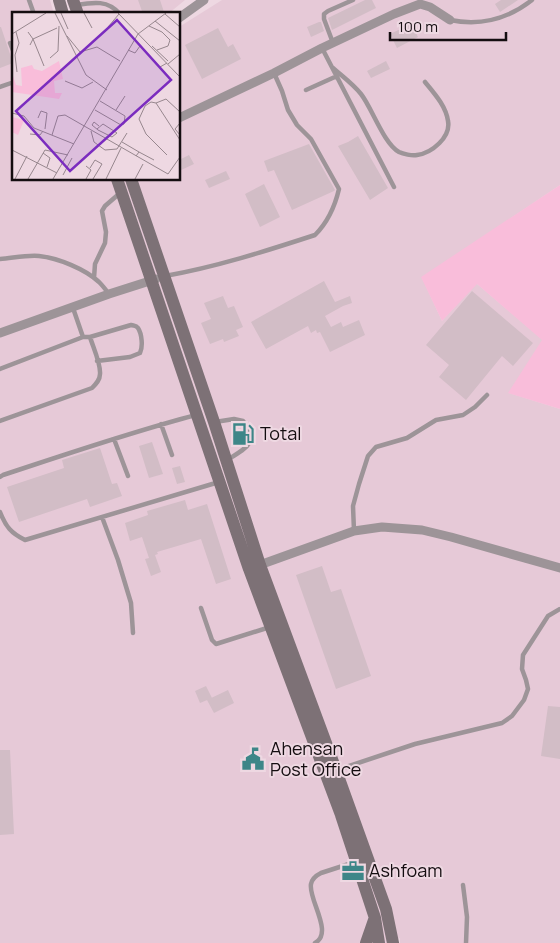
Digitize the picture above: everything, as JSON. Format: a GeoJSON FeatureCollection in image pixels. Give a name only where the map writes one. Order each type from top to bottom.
{"type":"FeatureCollection","features":[{"type":"Feature","properties":{"kind":"main road"},"geometry":{"type":"LineString","coordinates":[[59,0],[63,12]]}},
{"type":"Feature","properties":{"kind":"main road"},"geometry":{"type":"LineString","coordinates":[[117,180],[214,422],[271,627],[341,815],[375,918],[379,943]]}},
{"type":"Feature","properties":{"kind":"main road"},"geometry":{"type":"LineString","coordinates":[[130,180],[198,415],[220,481],[336,770],[386,909],[393,942]]}},
{"type":"Feature","properties":{"kind":"main road"},"geometry":{"type":"LineString","coordinates":[[366,943],[375,918]]}},
{"type":"Feature","properties":{"kind":"street"},"geometry":{"type":"LineString","coordinates":[[180,17],[204,0]]}},
{"type":"Feature","properties":{"kind":"street"},"geometry":{"type":"LineString","coordinates":[[180,118],[274,73],[333,42],[420,4],[430,7],[450,20]]}},
{"type":"Feature","properties":{"kind":"street"},"geometry":{"type":"LineString","coordinates":[[0,333],[158,278]]}},
{"type":"Feature","properties":{"kind":"street"},"geometry":{"type":"LineString","coordinates":[[255,567],[354,531],[382,527],[422,530],[560,568]]}},
{"type":"Feature","properties":{"kind":"lane"},"geometry":{"type":"LineString","coordinates":[[29,0],[33,12]]}},
{"type":"Feature","properties":{"kind":"lane"},"geometry":{"type":"LineString","coordinates":[[333,42],[324,19],[324,14],[353,0]]}},
{"type":"Feature","properties":{"kind":"lane"},"geometry":{"type":"LineString","coordinates":[[450,20],[465,23],[483,22],[513,13],[532,0]]}},
{"type":"Feature","properties":{"kind":"lane"},"geometry":{"type":"LineString","coordinates":[[75,6],[99,2],[111,4],[118,12]]}},
{"type":"Feature","properties":{"kind":"lane"},"geometry":{"type":"LineString","coordinates":[[10,43],[12,48]]}},
{"type":"Feature","properties":{"kind":"lane"},"geometry":{"type":"LineString","coordinates":[[322,48],[394,187]]}},
{"type":"Feature","properties":{"kind":"lane"},"geometry":{"type":"LineString","coordinates":[[333,68],[361,93],[392,147],[399,152],[407,154],[417,155],[428,151],[445,137],[448,128],[448,120],[440,99],[425,82]]}},
{"type":"Feature","properties":{"kind":"lane"},"geometry":{"type":"LineString","coordinates":[[158,278],[198,270],[262,252],[315,235],[324,226],[340,189],[311,139],[297,125],[288,110],[274,73]]}},
{"type":"Feature","properties":{"kind":"lane"},"geometry":{"type":"LineString","coordinates":[[306,90],[337,76]]}},
{"type":"Feature","properties":{"kind":"lane"},"geometry":{"type":"LineString","coordinates":[[0,87],[12,83]]}},
{"type":"Feature","properties":{"kind":"lane"},"geometry":{"type":"LineString","coordinates":[[94,278],[95,264],[105,243],[106,232],[102,211],[117,194],[122,192]]}},
{"type":"Feature","properties":{"kind":"lane"},"geometry":{"type":"LineString","coordinates":[[0,259],[38,256],[52,258],[81,270],[94,278],[110,294]]}},
{"type":"Feature","properties":{"kind":"lane"},"geometry":{"type":"LineString","coordinates":[[73,308],[83,337]]}},
{"type":"Feature","properties":{"kind":"lane"},"geometry":{"type":"LineString","coordinates":[[0,369],[83,337],[131,325],[138,328],[143,346],[140,353],[130,357],[97,361]]}},
{"type":"Feature","properties":{"kind":"lane"},"geometry":{"type":"LineString","coordinates":[[0,421],[92,388],[100,374],[90,336]]}},
{"type":"Feature","properties":{"kind":"lane"},"geometry":{"type":"LineString","coordinates":[[354,531],[353,506],[368,456],[376,447],[407,438],[436,420],[463,415],[475,407],[487,395]]}},
{"type":"Feature","properties":{"kind":"lane"},"geometry":{"type":"LineString","coordinates":[[0,478],[3,475],[161,424],[198,415]]}},
{"type":"Feature","properties":{"kind":"lane"},"geometry":{"type":"LineString","coordinates":[[214,422],[234,419],[243,421],[249,428],[251,441],[246,448],[225,461]]}},
{"type":"Feature","properties":{"kind":"lane"},"geometry":{"type":"LineString","coordinates":[[161,424],[172,455]]}},
{"type":"Feature","properties":{"kind":"lane"},"geometry":{"type":"LineString","coordinates":[[114,439],[128,476]]}},
{"type":"Feature","properties":{"kind":"lane"},"geometry":{"type":"LineString","coordinates":[[0,512],[14,534],[25,540],[220,481]]}},
{"type":"Feature","properties":{"kind":"lane"},"geometry":{"type":"LineString","coordinates":[[102,517],[131,603],[133,633]]}},
{"type":"Feature","properties":{"kind":"lane"},"geometry":{"type":"LineString","coordinates":[[200,608],[212,640],[216,644],[271,627]]}},
{"type":"Feature","properties":{"kind":"lane"},"geometry":{"type":"LineString","coordinates":[[336,770],[415,744],[502,723],[512,716],[524,700],[528,689],[522,669],[523,655],[548,616],[560,609]]}},
{"type":"Feature","properties":{"kind":"lane"},"geometry":{"type":"LineString","coordinates":[[315,943],[321,937],[322,931],[311,892],[313,880],[321,873],[356,862]]}},
{"type":"Feature","properties":{"kind":"lane"},"geometry":{"type":"LineString","coordinates":[[463,884],[467,911],[466,943]]}},
{"type":"Feature","properties":{"kind":"shaded area"},"geometry":{"type":"Polygon","coordinates":[[[0,0],[50,0],[53,12],[12,12],[12,180],[180,180],[180,26],[222,0],[560,0],[560,185],[422,278],[442,321],[476,283],[543,340],[509,393],[560,409],[560,943],[400,943],[400,938],[387,943],[0,943],[0,0]]]}},
{"type":"Feature","properties":{"kind":"shaded area"},"geometry":{"type":"Polygon","coordinates":[[[78,0],[185,0],[170,12],[81,12],[78,0]]]}},
{"type":"Feature","properties":{"kind":"shaded area"},"geometry":{"type":"Polygon","coordinates":[[[560,185],[560,409],[508,393],[542,340],[477,284],[442,321],[421,277],[560,185]]]}},
{"type":"Feature","properties":{"kind":"building"},"geometry":{"type":"Polygon","coordinates":[[[138,0],[160,0],[164,12],[142,12],[138,0]]]}},
{"type":"Feature","properties":{"kind":"building"},"geometry":{"type":"Polygon","coordinates":[[[365,0],[372,0],[376,8],[332,30],[328,18],[365,0]]]}},
{"type":"Feature","properties":{"kind":"building"},"geometry":{"type":"Polygon","coordinates":[[[501,0],[518,0],[500,12],[495,4],[501,0]]]}},
{"type":"Feature","properties":{"kind":"building"},"geometry":{"type":"Polygon","coordinates":[[[321,22],[324,31],[311,37],[307,27],[321,22]]]}},
{"type":"Feature","properties":{"kind":"building"},"geometry":{"type":"Polygon","coordinates":[[[411,24],[418,37],[397,48],[390,34],[411,24]]]}},
{"type":"Feature","properties":{"kind":"building"},"geometry":{"type":"Polygon","coordinates":[[[0,27],[1,27],[12,63],[0,68],[0,27]]]}},
{"type":"Feature","properties":{"kind":"building"},"geometry":{"type":"Polygon","coordinates":[[[218,28],[228,47],[233,44],[241,59],[202,79],[185,45],[218,28]]]}},
{"type":"Feature","properties":{"kind":"building"},"geometry":{"type":"Polygon","coordinates":[[[386,61],[390,69],[371,78],[367,71],[386,61]]]}},
{"type":"Feature","properties":{"kind":"building"},"geometry":{"type":"Polygon","coordinates":[[[358,136],[388,188],[370,200],[338,146],[358,136]]]}},
{"type":"Feature","properties":{"kind":"building"},"geometry":{"type":"Polygon","coordinates":[[[309,144],[335,190],[292,210],[274,170],[268,172],[264,161],[309,144]]]}},
{"type":"Feature","properties":{"kind":"building"},"geometry":{"type":"Polygon","coordinates":[[[189,155],[194,164],[180,171],[180,160],[189,155]]]}},
{"type":"Feature","properties":{"kind":"building"},"geometry":{"type":"Polygon","coordinates":[[[226,171],[230,179],[209,188],[205,180],[226,171]]]}},
{"type":"Feature","properties":{"kind":"building"},"geometry":{"type":"Polygon","coordinates":[[[264,184],[280,217],[260,227],[245,194],[264,184]]]}},
{"type":"Feature","properties":{"kind":"building"},"geometry":{"type":"Polygon","coordinates":[[[324,281],[335,302],[350,296],[352,303],[325,316],[331,327],[341,322],[343,327],[359,320],[365,335],[330,352],[320,332],[317,333],[316,330],[311,333],[308,326],[266,349],[251,322],[324,281]]]}},
{"type":"Feature","properties":{"kind":"building"},"geometry":{"type":"Polygon","coordinates":[[[472,291],[533,343],[513,366],[502,356],[466,400],[439,377],[449,365],[426,345],[472,291]]]}},
{"type":"Feature","properties":{"kind":"building"},"geometry":{"type":"Polygon","coordinates":[[[223,296],[228,308],[234,306],[243,327],[236,330],[239,336],[224,342],[223,339],[210,344],[201,323],[211,319],[204,303],[223,296]]]}},
{"type":"Feature","properties":{"kind":"building"},"geometry":{"type":"Polygon","coordinates":[[[152,442],[163,474],[149,478],[139,446],[152,442]]]}},
{"type":"Feature","properties":{"kind":"building"},"geometry":{"type":"Polygon","coordinates":[[[100,448],[112,484],[117,483],[122,496],[90,507],[87,499],[19,522],[7,487],[64,468],[62,460],[100,448]]]}},
{"type":"Feature","properties":{"kind":"building"},"geometry":{"type":"Polygon","coordinates":[[[180,466],[185,482],[177,484],[172,468],[180,466]]]}},
{"type":"Feature","properties":{"kind":"building"},"geometry":{"type":"Polygon","coordinates":[[[185,500],[188,510],[207,504],[231,579],[216,584],[201,539],[157,552],[158,554],[155,555],[161,572],[151,576],[145,559],[149,558],[142,537],[130,541],[125,523],[148,515],[147,511],[185,500]]]}},
{"type":"Feature","properties":{"kind":"building"},"geometry":{"type":"Polygon","coordinates":[[[322,566],[331,592],[341,589],[371,676],[336,689],[296,575],[322,566]]]}},
{"type":"Feature","properties":{"kind":"building"},"geometry":{"type":"Polygon","coordinates":[[[206,686],[212,698],[200,703],[195,691],[206,686]]]}},
{"type":"Feature","properties":{"kind":"building"},"geometry":{"type":"Polygon","coordinates":[[[228,690],[234,703],[214,713],[207,700],[228,690]]]}},
{"type":"Feature","properties":{"kind":"building"},"geometry":{"type":"Polygon","coordinates":[[[548,706],[560,707],[560,759],[541,756],[548,706]]]}},
{"type":"Feature","properties":{"kind":"building"},"geometry":{"type":"Polygon","coordinates":[[[0,750],[10,750],[14,834],[0,835],[0,750]]]}},
{"type":"Feature","properties":{"kind":"place","name":"Total"},"geometry":{"type":"Point","coordinates":[243,434]}},
{"type":"Feature","properties":{"kind":"place","name":"Ahensan Post Office"},"geometry":{"type":"Point","coordinates":[253,759]}},
{"type":"Feature","properties":{"kind":"place","name":"Ashfoam"},"geometry":{"type":"Point","coordinates":[353,871]}}]}
